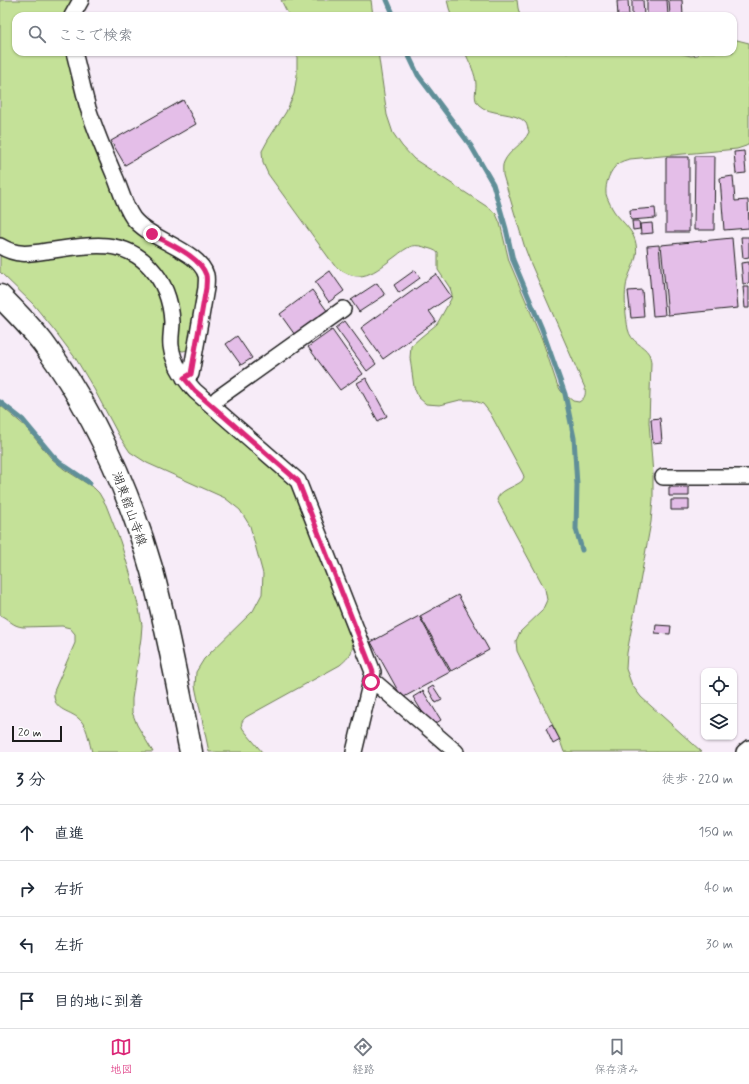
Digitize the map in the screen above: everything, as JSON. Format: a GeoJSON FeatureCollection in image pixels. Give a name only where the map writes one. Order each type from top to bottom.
{"type":"FeatureCollection","features":[{"type":"Feature","properties":{"kind":"main road","name":"湖東舘山寺線"},"geometry":{"type":"LineString","coordinates":[[0,296],[20,316],[62,369],[97,431],[119,480],[138,527],[161,607],[191,752]]}},
{"type":"Feature","properties":{"kind":"street"},"geometry":{"type":"LineString","coordinates":[[74,12],[81,0]]}},
{"type":"Feature","properties":{"kind":"street"},"geometry":{"type":"LineString","coordinates":[[75,56],[96,132],[132,217],[141,227],[193,257],[201,265],[206,276],[206,288],[191,374],[184,378]]}},
{"type":"Feature","properties":{"kind":"street"},"geometry":{"type":"LineString","coordinates":[[0,246],[9,251],[23,254],[90,245],[106,245],[122,249],[136,256],[149,265],[159,278],[171,307],[171,347],[184,378],[195,391],[298,481],[373,672],[354,752]]}},
{"type":"Feature","properties":{"kind":"street"},"geometry":{"type":"LineString","coordinates":[[212,406],[218,398],[343,309]]}},
{"type":"Feature","properties":{"kind":"street"},"geometry":{"type":"LineString","coordinates":[[663,477],[749,477]]}},
{"type":"Feature","properties":{"kind":"street"},"geometry":{"type":"LineString","coordinates":[[371,682],[377,684],[456,752]]}},
{"type":"Feature","properties":{"kind":"street"},"geometry":{"type":"LineString","coordinates":[[744,752],[749,748]]}},
{"type":"Feature","properties":{"kind":"green space"},"geometry":{"type":"Polygon","coordinates":[[[0,0],[74,0],[67,12],[12,12],[12,56],[69,56],[121,208],[189,262],[199,276],[200,287],[190,346],[187,350],[179,350],[172,289],[107,239],[90,238],[24,248],[11,245],[0,238],[0,0]]]}},
{"type":"Feature","properties":{"kind":"green space"},"geometry":{"type":"Polygon","coordinates":[[[281,0],[371,0],[372,12],[287,12],[281,0]]]}},
{"type":"Feature","properties":{"kind":"green space"},"geometry":{"type":"Polygon","coordinates":[[[447,0],[517,0],[519,12],[450,12],[447,0]]]}},
{"type":"Feature","properties":{"kind":"green space"},"geometry":{"type":"Polygon","coordinates":[[[737,40],[749,43],[749,144],[737,149],[625,160],[619,163],[610,173],[606,190],[606,196],[612,208],[631,231],[635,240],[635,259],[627,281],[625,292],[628,329],[634,340],[649,354],[651,362],[649,422],[653,475],[653,499],[651,522],[627,653],[626,669],[632,685],[641,697],[702,752],[564,752],[559,738],[517,651],[516,641],[520,632],[542,611],[547,600],[545,589],[497,500],[504,491],[522,481],[524,477],[523,474],[490,413],[483,404],[472,400],[460,400],[440,405],[426,404],[418,397],[414,387],[410,358],[411,346],[437,324],[451,299],[452,294],[450,288],[438,270],[438,253],[423,247],[412,246],[404,250],[374,272],[359,276],[343,272],[334,265],[268,174],[263,163],[262,151],[286,112],[294,94],[297,75],[297,56],[379,56],[387,115],[393,133],[414,159],[496,214],[500,223],[509,261],[542,339],[557,384],[561,391],[568,397],[573,401],[579,402],[585,396],[585,388],[531,264],[503,175],[503,166],[506,158],[529,132],[526,123],[522,119],[490,111],[477,103],[475,98],[475,77],[467,56],[737,56],[737,40]]]}},
{"type":"Feature","properties":{"kind":"green space"},"geometry":{"type":"Polygon","coordinates":[[[90,251],[119,255],[133,261],[154,281],[165,308],[165,348],[291,485],[298,498],[351,634],[352,651],[348,658],[340,665],[243,720],[243,729],[262,752],[209,752],[195,686],[196,672],[204,659],[253,611],[262,594],[263,574],[250,526],[240,510],[225,498],[147,463],[130,452],[118,434],[76,359],[33,304],[0,272],[0,253],[90,251]]]}},
{"type":"Feature","properties":{"kind":"green space"},"geometry":{"type":"Polygon","coordinates":[[[0,405],[25,426],[51,458],[64,469],[94,488],[99,493],[106,505],[120,541],[131,576],[142,625],[132,699],[132,712],[137,725],[153,752],[92,752],[87,732],[82,722],[59,707],[54,698],[54,691],[75,643],[75,634],[70,628],[62,626],[19,626],[13,624],[0,615],[0,405]]]}},
{"type":"Feature","properties":{"kind":"building"},"geometry":{"type":"Polygon","coordinates":[[[628,0],[629,12],[618,12],[617,1],[628,0]]]}},
{"type":"Feature","properties":{"kind":"building"},"geometry":{"type":"Polygon","coordinates":[[[632,0],[643,0],[644,12],[632,12],[632,0]]]}},
{"type":"Feature","properties":{"kind":"building"},"geometry":{"type":"Polygon","coordinates":[[[647,0],[667,0],[668,12],[647,12],[647,0]]]}},
{"type":"Feature","properties":{"kind":"building"},"geometry":{"type":"Polygon","coordinates":[[[669,0],[682,0],[683,12],[670,12],[669,0]]]}},
{"type":"Feature","properties":{"kind":"building"},"geometry":{"type":"Polygon","coordinates":[[[183,100],[196,124],[125,165],[111,141],[183,100]]]}},
{"type":"Feature","properties":{"kind":"building"},"geometry":{"type":"Polygon","coordinates":[[[744,151],[746,173],[736,174],[734,152],[744,151]]]}},
{"type":"Feature","properties":{"kind":"building"},"geometry":{"type":"Polygon","coordinates":[[[695,156],[715,156],[714,230],[694,230],[695,156]]]}},
{"type":"Feature","properties":{"kind":"building"},"geometry":{"type":"Polygon","coordinates":[[[666,157],[689,157],[689,232],[666,232],[666,157]]]}},
{"type":"Feature","properties":{"kind":"building"},"geometry":{"type":"Polygon","coordinates":[[[733,176],[735,201],[748,200],[749,228],[724,230],[720,178],[733,176]]]}},
{"type":"Feature","properties":{"kind":"building"},"geometry":{"type":"Polygon","coordinates":[[[655,208],[656,218],[631,220],[630,210],[655,208]]]}},
{"type":"Feature","properties":{"kind":"building"},"geometry":{"type":"Polygon","coordinates":[[[632,221],[639,221],[640,229],[633,230],[632,221]]]}},
{"type":"Feature","properties":{"kind":"building"},"geometry":{"type":"Polygon","coordinates":[[[652,223],[653,233],[641,234],[640,224],[652,223]]]}},
{"type":"Feature","properties":{"kind":"building"},"geometry":{"type":"Polygon","coordinates":[[[741,237],[749,237],[749,257],[743,258],[741,237]]]}},
{"type":"Feature","properties":{"kind":"building"},"geometry":{"type":"Polygon","coordinates":[[[732,238],[738,308],[668,315],[661,245],[732,238]]]}},
{"type":"Feature","properties":{"kind":"building"},"geometry":{"type":"Polygon","coordinates":[[[659,245],[665,315],[653,316],[647,246],[659,245]]]}},
{"type":"Feature","properties":{"kind":"building"},"geometry":{"type":"Polygon","coordinates":[[[749,262],[749,283],[743,284],[741,263],[749,262]]]}},
{"type":"Feature","properties":{"kind":"building"},"geometry":{"type":"Polygon","coordinates":[[[415,270],[420,278],[399,293],[394,285],[415,270]]]}},
{"type":"Feature","properties":{"kind":"building"},"geometry":{"type":"Polygon","coordinates":[[[330,271],[344,291],[329,302],[315,282],[330,271]]]}},
{"type":"Feature","properties":{"kind":"building"},"geometry":{"type":"Polygon","coordinates":[[[436,274],[451,296],[429,311],[436,321],[383,359],[361,328],[436,274]]]}},
{"type":"Feature","properties":{"kind":"building"},"geometry":{"type":"Polygon","coordinates":[[[377,283],[385,295],[359,312],[351,300],[377,283]]]}},
{"type":"Feature","properties":{"kind":"building"},"geometry":{"type":"Polygon","coordinates":[[[743,287],[749,287],[749,308],[745,308],[743,287]]]}},
{"type":"Feature","properties":{"kind":"building"},"geometry":{"type":"Polygon","coordinates":[[[312,290],[328,312],[295,335],[280,314],[312,290]]]}},
{"type":"Feature","properties":{"kind":"building"},"geometry":{"type":"Polygon","coordinates":[[[642,290],[644,317],[631,318],[628,291],[642,290]]]}},
{"type":"Feature","properties":{"kind":"building"},"geometry":{"type":"Polygon","coordinates":[[[345,321],[376,364],[367,371],[336,328],[345,321]]]}},
{"type":"Feature","properties":{"kind":"building"},"geometry":{"type":"Polygon","coordinates":[[[332,330],[363,374],[340,390],[308,347],[332,330]]]}},
{"type":"Feature","properties":{"kind":"building"},"geometry":{"type":"Polygon","coordinates":[[[237,336],[252,358],[241,365],[226,344],[237,336]]]}},
{"type":"Feature","properties":{"kind":"building"},"geometry":{"type":"Polygon","coordinates":[[[366,378],[387,416],[378,421],[357,383],[366,378]]]}},
{"type":"Feature","properties":{"kind":"building"},"geometry":{"type":"Polygon","coordinates":[[[660,418],[662,442],[653,443],[651,419],[660,418]]]}},
{"type":"Feature","properties":{"kind":"building"},"geometry":{"type":"Polygon","coordinates":[[[669,487],[689,487],[689,496],[669,496],[669,487]]]}},
{"type":"Feature","properties":{"kind":"building"},"geometry":{"type":"Polygon","coordinates":[[[671,500],[689,500],[689,510],[671,510],[671,500]]]}},
{"type":"Feature","properties":{"kind":"building"},"geometry":{"type":"Polygon","coordinates":[[[458,595],[489,650],[451,671],[420,616],[458,595]]]}},
{"type":"Feature","properties":{"kind":"building"},"geometry":{"type":"Polygon","coordinates":[[[419,616],[450,672],[402,698],[371,642],[419,616]]]}},
{"type":"Feature","properties":{"kind":"building"},"geometry":{"type":"Polygon","coordinates":[[[656,625],[671,626],[670,634],[655,633],[656,625]]]}},
{"type":"Feature","properties":{"kind":"building"},"geometry":{"type":"Polygon","coordinates":[[[433,686],[442,700],[436,703],[428,689],[433,686]]]}},
{"type":"Feature","properties":{"kind":"building"},"geometry":{"type":"Polygon","coordinates":[[[423,691],[441,720],[433,725],[430,720],[428,721],[413,697],[423,691]]]}},
{"type":"Feature","properties":{"kind":"building"},"geometry":{"type":"Polygon","coordinates":[[[552,725],[560,740],[553,744],[546,729],[552,725]]]}},
{"type":"Feature","properties":{"kind":"waterway"},"geometry":{"type":"LineString","coordinates":[[387,0],[392,12]]}},
{"type":"Feature","properties":{"kind":"waterway"},"geometry":{"type":"LineString","coordinates":[[409,56],[418,75],[471,146],[493,184],[513,260],[542,329],[565,394],[574,438],[577,485],[576,529],[582,550]]}},
{"type":"Feature","properties":{"kind":"waterway"},"geometry":{"type":"LineString","coordinates":[[0,402],[23,420],[59,462],[90,483]]}},
{"type":"Feature","properties":{"kind":"route"},"geometry":{"type":"LineString","coordinates":[[152,234],[193,257],[201,265],[206,276],[206,288],[191,374],[184,378],[195,391],[298,481],[373,672],[371,682]]}}]}
